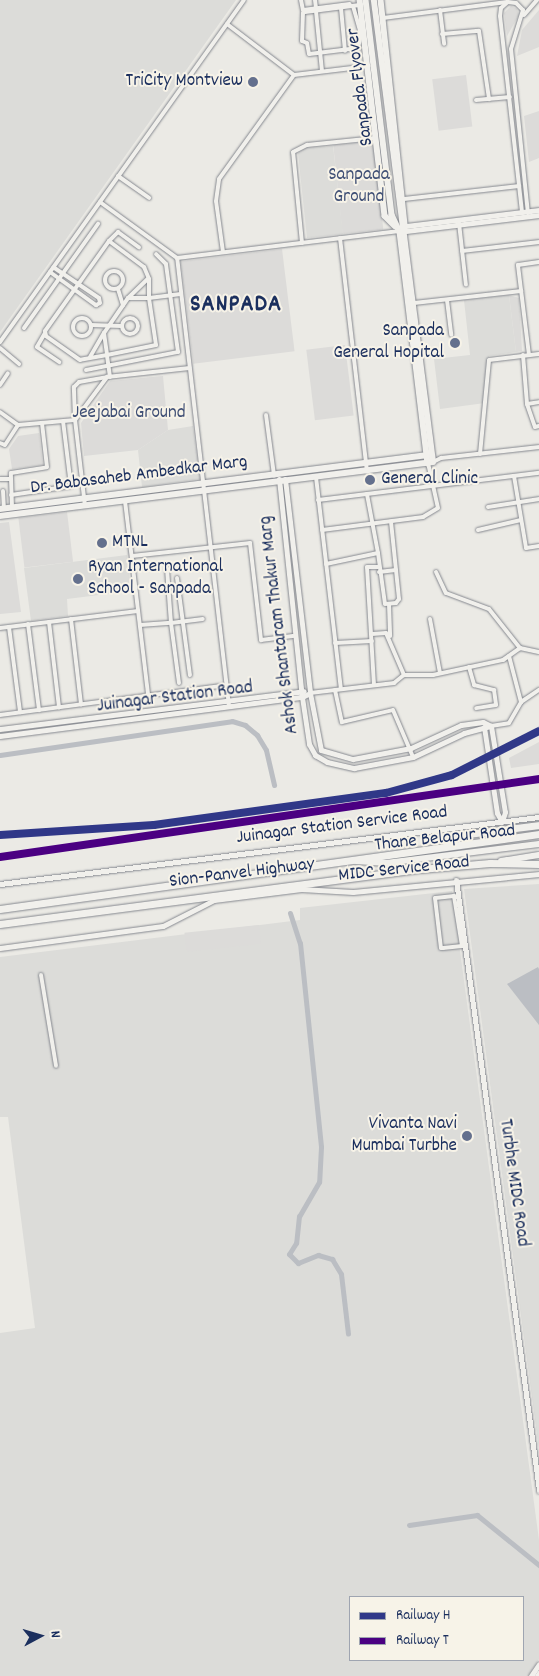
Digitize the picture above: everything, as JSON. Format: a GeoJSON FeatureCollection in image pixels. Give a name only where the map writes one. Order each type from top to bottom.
{"type":"FeatureCollection","features":[{"type":"Feature","properties":{"kind":"highway"},"geometry":{"type":"LineString","coordinates":[[441,845],[468,834],[539,826]]}},
{"type":"Feature","properties":{"kind":"highway"},"geometry":{"type":"LineString","coordinates":[[441,845],[539,834]]}},
{"type":"Feature","properties":{"kind":"highway","name":"Sion-Panvel Highway"},"geometry":{"type":"LineString","coordinates":[[0,909],[355,861],[441,845]]}},
{"type":"Feature","properties":{"kind":"highway","name":"Sion-Panvel Highway"},"geometry":{"type":"LineString","coordinates":[[0,924],[490,863],[539,864]]}},
{"type":"Feature","properties":{"kind":"main road","name":"Sanpada Flyover"},"geometry":{"type":"LineString","coordinates":[[374,0],[402,228]]}},
{"type":"Feature","properties":{"kind":"main road"},"geometry":{"type":"LineString","coordinates":[[381,0],[404,199],[402,228],[430,459]]}},
{"type":"Feature","properties":{"kind":"main road","name":"Sanpada Flyover"},"geometry":{"type":"LineString","coordinates":[[362,2],[381,122],[392,215],[402,228]]}},
{"type":"Feature","properties":{"kind":"main road"},"geometry":{"type":"LineString","coordinates":[[362,2],[385,216],[402,228],[414,303],[430,459]]}},
{"type":"Feature","properties":{"kind":"main road","name":"Dr. Babasaheb Ambedkar Marg"},"geometry":{"type":"LineString","coordinates":[[2,508],[366,464],[430,459]]}},
{"type":"Feature","properties":{"kind":"main road","name":"Dr. Babasaheb Ambedkar Marg"},"geometry":{"type":"LineString","coordinates":[[0,516],[367,471],[430,459]]}},
{"type":"Feature","properties":{"kind":"main road","name":"Thane Belapur Road"},"geometry":{"type":"LineString","coordinates":[[355,861],[407,861],[539,844]]}},
{"type":"Feature","properties":{"kind":"main road","name":"Thane Belapur Road"},"geometry":{"type":"LineString","coordinates":[[490,863],[539,855]]}},
{"type":"Feature","properties":{"kind":"street"},"geometry":{"type":"LineString","coordinates":[[0,342],[244,0]]}},
{"type":"Feature","properties":{"kind":"street"},"geometry":{"type":"LineString","coordinates":[[301,0],[303,10],[316,9]]}},
{"type":"Feature","properties":{"kind":"street"},"geometry":{"type":"LineString","coordinates":[[315,0],[322,71]]}},
{"type":"Feature","properties":{"kind":"street"},"geometry":{"type":"LineString","coordinates":[[383,18],[521,0]]}},
{"type":"Feature","properties":{"kind":"street"},"geometry":{"type":"LineString","coordinates":[[525,214],[512,37],[522,17],[537,0]]}},
{"type":"Feature","properties":{"kind":"street"},"geometry":{"type":"LineString","coordinates":[[353,3],[360,35],[358,48],[310,55],[307,43],[302,41],[303,13],[340,4],[362,2]]}},
{"type":"Feature","properties":{"kind":"street"},"geometry":{"type":"LineString","coordinates":[[508,2],[500,11],[502,38],[519,186],[525,214]]}},
{"type":"Feature","properties":{"kind":"street"},"geometry":{"type":"LineString","coordinates":[[508,2],[521,7],[522,17]]}},
{"type":"Feature","properties":{"kind":"street"},"geometry":{"type":"LineString","coordinates":[[340,4],[346,51]]}},
{"type":"Feature","properties":{"kind":"street"},"geometry":{"type":"LineString","coordinates":[[490,4],[500,11]]}},
{"type":"Feature","properties":{"kind":"street"},"geometry":{"type":"LineString","coordinates":[[440,10],[444,44]]}},
{"type":"Feature","properties":{"kind":"street"},"geometry":{"type":"LineString","coordinates":[[227,24],[294,75],[368,66]]}},
{"type":"Feature","properties":{"kind":"street"},"geometry":{"type":"LineString","coordinates":[[442,34],[479,31],[488,99]]}},
{"type":"Feature","properties":{"kind":"street"},"geometry":{"type":"LineString","coordinates":[[502,38],[508,40],[512,37]]}},
{"type":"Feature","properties":{"kind":"street"},"geometry":{"type":"LineString","coordinates":[[223,252],[216,200],[219,179],[294,75]]}},
{"type":"Feature","properties":{"kind":"street"},"geometry":{"type":"LineString","coordinates":[[476,100],[510,97]]}},
{"type":"Feature","properties":{"kind":"street"},"geometry":{"type":"LineString","coordinates":[[302,243],[293,152],[307,145],[376,138]]}},
{"type":"Feature","properties":{"kind":"street"},"geometry":{"type":"LineString","coordinates":[[118,176],[149,198]]}},
{"type":"Feature","properties":{"kind":"street"},"geometry":{"type":"LineString","coordinates":[[404,199],[519,186]]}},
{"type":"Feature","properties":{"kind":"street"},"geometry":{"type":"LineString","coordinates":[[100,202],[176,258],[525,214],[539,210]]}},
{"type":"Feature","properties":{"kind":"street"},"geometry":{"type":"LineString","coordinates":[[525,214],[539,215]]}},
{"type":"Feature","properties":{"kind":"street"},"geometry":{"type":"LineString","coordinates":[[459,222],[466,286]]}},
{"type":"Feature","properties":{"kind":"street"},"geometry":{"type":"LineString","coordinates":[[24,328],[61,273],[98,224]]}},
{"type":"Feature","properties":{"kind":"street"},"geometry":{"type":"LineString","coordinates":[[59,362],[37,346],[44,332],[118,232],[139,247]]}},
{"type":"Feature","properties":{"kind":"street"},"geometry":{"type":"LineString","coordinates":[[340,238],[367,471]]}},
{"type":"Feature","properties":{"kind":"street"},"geometry":{"type":"LineString","coordinates":[[44,332],[80,360],[156,345],[149,298],[149,279],[144,267],[109,242]]}},
{"type":"Feature","properties":{"kind":"street"},"geometry":{"type":"LineString","coordinates":[[462,251],[539,242]]}},
{"type":"Feature","properties":{"kind":"street"},"geometry":{"type":"LineString","coordinates":[[86,370],[178,352],[166,261],[156,254]]}},
{"type":"Feature","properties":{"kind":"street"},"geometry":{"type":"LineString","coordinates":[[176,258],[229,706]]}},
{"type":"Feature","properties":{"kind":"street"},"geometry":{"type":"LineString","coordinates":[[529,354],[518,265],[539,262]]}},
{"type":"Feature","properties":{"kind":"street"},"geometry":{"type":"LineString","coordinates":[[50,272],[96,305],[100,303],[99,298],[53,268]]}},
{"type":"Feature","properties":{"kind":"street"},"geometry":{"type":"LineString","coordinates":[[91,325],[84,337],[72,330],[80,316],[91,325],[121,326],[128,334],[136,332],[137,322],[127,318],[122,306],[118,289],[123,277],[112,270],[105,283],[118,289]]}},
{"type":"Feature","properties":{"kind":"street"},"geometry":{"type":"LineString","coordinates":[[90,358],[122,306],[149,279]]}},
{"type":"Feature","properties":{"kind":"street"},"geometry":{"type":"LineString","coordinates":[[414,303],[521,291]]}},
{"type":"Feature","properties":{"kind":"street"},"geometry":{"type":"LineString","coordinates":[[128,298],[149,298],[181,294]]}},
{"type":"Feature","properties":{"kind":"street"},"geometry":{"type":"LineString","coordinates":[[447,300],[451,335]]}},
{"type":"Feature","properties":{"kind":"street"},"geometry":{"type":"LineString","coordinates":[[121,326],[127,318]]}},
{"type":"Feature","properties":{"kind":"street"},"geometry":{"type":"LineString","coordinates":[[0,412],[18,425],[75,420],[109,377],[104,333]]}},
{"type":"Feature","properties":{"kind":"street"},"geometry":{"type":"LineString","coordinates":[[0,348],[18,364]]}},
{"type":"Feature","properties":{"kind":"street"},"geometry":{"type":"LineString","coordinates":[[480,454],[489,360],[539,354]]}},
{"type":"Feature","properties":{"kind":"street"},"geometry":{"type":"LineString","coordinates":[[523,355],[527,404],[535,427],[539,426]]}},
{"type":"Feature","properties":{"kind":"street"},"geometry":{"type":"LineString","coordinates":[[85,506],[75,420],[74,387],[84,380],[190,368]]}},
{"type":"Feature","properties":{"kind":"street"},"geometry":{"type":"LineString","coordinates":[[0,385],[8,373]]}},
{"type":"Feature","properties":{"kind":"street"},"geometry":{"type":"LineString","coordinates":[[527,404],[539,402]]}},
{"type":"Feature","properties":{"kind":"street"},"geometry":{"type":"LineString","coordinates":[[266,415],[274,475]]}},
{"type":"Feature","properties":{"kind":"street"},"geometry":{"type":"LineString","coordinates":[[2,508],[1,491],[11,492],[71,486],[63,421]]}},
{"type":"Feature","properties":{"kind":"street"},"geometry":{"type":"LineString","coordinates":[[12,507],[10,479],[12,472],[47,467],[42,423]]}},
{"type":"Feature","properties":{"kind":"street"},"geometry":{"type":"LineString","coordinates":[[0,443],[5,445],[18,425]]}},
{"type":"Feature","properties":{"kind":"street"},"geometry":{"type":"LineString","coordinates":[[322,530],[374,526],[391,521],[423,517],[438,508],[430,459],[539,447]]}},
{"type":"Feature","properties":{"kind":"street"},"geometry":{"type":"LineString","coordinates":[[318,500],[539,473]]}},
{"type":"Feature","properties":{"kind":"street","name":"Ashok Shantaram Thakur Marg"},"geometry":{"type":"LineString","coordinates":[[281,474],[286,481],[317,743],[325,752],[353,759],[411,748],[460,725],[483,722]]}},
{"type":"Feature","properties":{"kind":"street","name":"Ashok Shantaram Thakur Marg"},"geometry":{"type":"LineString","coordinates":[[281,474],[278,482],[301,690],[309,744],[315,755],[328,762],[354,768],[413,757],[464,733],[484,730],[491,726]]}},
{"type":"Feature","properties":{"kind":"street"},"geometry":{"type":"LineString","coordinates":[[514,476],[526,548],[539,546]]}},
{"type":"Feature","properties":{"kind":"street"},"geometry":{"type":"LineString","coordinates":[[316,477],[341,689]]}},
{"type":"Feature","properties":{"kind":"street"},"geometry":{"type":"LineString","coordinates":[[0,479],[10,479]]}},
{"type":"Feature","properties":{"kind":"street"},"geometry":{"type":"LineString","coordinates":[[367,494],[374,526],[378,569],[385,604],[399,601],[391,521]]}},
{"type":"Feature","properties":{"kind":"street"},"geometry":{"type":"LineString","coordinates":[[488,507],[539,499]]}},
{"type":"Feature","properties":{"kind":"street"},"geometry":{"type":"LineString","coordinates":[[125,501],[148,695]]}},
{"type":"Feature","properties":{"kind":"street"},"geometry":{"type":"LineString","coordinates":[[478,530],[521,520]]}},
{"type":"Feature","properties":{"kind":"street"},"geometry":{"type":"LineString","coordinates":[[284,536],[292,536]]}},
{"type":"Feature","properties":{"kind":"street"},"geometry":{"type":"LineString","coordinates":[[132,556],[250,543],[261,640],[295,636]]}},
{"type":"Feature","properties":{"kind":"street"},"geometry":{"type":"LineString","coordinates":[[326,564],[378,553]]}},
{"type":"Feature","properties":{"kind":"street"},"geometry":{"type":"LineString","coordinates":[[374,685],[368,567],[396,570]]}},
{"type":"Feature","properties":{"kind":"street"},"geometry":{"type":"LineString","coordinates":[[167,568],[171,623],[179,683]]}},
{"type":"Feature","properties":{"kind":"street"},"geometry":{"type":"LineString","coordinates":[[436,572],[446,593],[488,609],[520,648],[539,652]]}},
{"type":"Feature","properties":{"kind":"street"},"geometry":{"type":"LineString","coordinates":[[176,578],[190,675]]}},
{"type":"Feature","properties":{"kind":"street"},"geometry":{"type":"LineString","coordinates":[[389,604],[390,638]]}},
{"type":"Feature","properties":{"kind":"street"},"geometry":{"type":"LineString","coordinates":[[0,628],[138,611]]}},
{"type":"Feature","properties":{"kind":"street"},"geometry":{"type":"LineString","coordinates":[[71,619],[81,704]]}},
{"type":"Feature","properties":{"kind":"street"},"geometry":{"type":"LineString","coordinates":[[140,625],[203,619]]}},
{"type":"Feature","properties":{"kind":"street"},"geometry":{"type":"LineString","coordinates":[[430,619],[440,673]]}},
{"type":"Feature","properties":{"kind":"street"},"geometry":{"type":"LineString","coordinates":[[49,622],[60,707]]}},
{"type":"Feature","properties":{"kind":"street"},"geometry":{"type":"LineString","coordinates":[[28,624],[39,710]]}},
{"type":"Feature","properties":{"kind":"street"},"geometry":{"type":"LineString","coordinates":[[9,627],[20,712]]}},
{"type":"Feature","properties":{"kind":"street"},"geometry":{"type":"LineString","coordinates":[[372,634],[386,633],[390,638],[404,675]]}},
{"type":"Feature","properties":{"kind":"street"},"geometry":{"type":"LineString","coordinates":[[335,643],[372,641]]}},
{"type":"Feature","properties":{"kind":"street"},"geometry":{"type":"LineString","coordinates":[[310,693],[394,683],[404,675],[440,673],[469,667],[509,656],[520,648]]}},
{"type":"Feature","properties":{"kind":"street"},"geometry":{"type":"LineString","coordinates":[[509,656],[521,702]]}},
{"type":"Feature","properties":{"kind":"street"},"geometry":{"type":"LineString","coordinates":[[469,667],[474,685],[494,690],[496,704],[476,708]]}},
{"type":"Feature","properties":{"kind":"street"},"geometry":{"type":"LineString","coordinates":[[0,715],[227,685]]}},
{"type":"Feature","properties":{"kind":"street","name":"Juinagar Station Road"},"geometry":{"type":"LineString","coordinates":[[0,729],[301,690],[310,693]]}},
{"type":"Feature","properties":{"kind":"street"},"geometry":{"type":"LineString","coordinates":[[335,690],[342,722],[393,710],[411,748],[413,757]]}},
{"type":"Feature","properties":{"kind":"street"},"geometry":{"type":"LineString","coordinates":[[483,722],[491,726],[509,722],[521,702],[539,690]]}},
{"type":"Feature","properties":{"kind":"street","name":"Juinagar Station Road"},"geometry":{"type":"LineString","coordinates":[[0,736],[302,697],[310,693]]}},
{"type":"Feature","properties":{"kind":"street"},"geometry":{"type":"LineString","coordinates":[[483,722],[497,813],[502,822]]}},
{"type":"Feature","properties":{"kind":"street"},"geometry":{"type":"LineString","coordinates":[[491,726],[505,812],[502,822]]}},
{"type":"Feature","properties":{"kind":"street","name":"Juinagar Station Service Road"},"geometry":{"type":"LineString","coordinates":[[0,884],[539,817]]}},
{"type":"Feature","properties":{"kind":"street","name":"MIDC Service Road"},"geometry":{"type":"LineString","coordinates":[[0,948],[163,926],[213,897],[301,890],[353,892],[456,880],[539,874]]}},
{"type":"Feature","properties":{"kind":"street","name":"Turbhe MIDC Road"},"geometry":{"type":"LineString","coordinates":[[456,880],[463,946],[539,1490]]}},
{"type":"Feature","properties":{"kind":"street"},"geometry":{"type":"LineString","coordinates":[[454,896],[463,946],[441,948],[435,898],[454,896]]}},
{"type":"Feature","properties":{"kind":"street"},"geometry":{"type":"LineString","coordinates":[[40,975],[56,1066]]}},
{"type":"Feature","properties":{"kind":"street"},"geometry":{"type":"LineString","coordinates":[[531,1676],[539,1664]]}},
{"type":"Feature","properties":{"kind":"shaded area"},"geometry":{"type":"Polygon","coordinates":[[[0,0],[236,0],[0,332],[0,0]]]}},
{"type":"Feature","properties":{"kind":"shaded area"},"geometry":{"type":"Polygon","coordinates":[[[333,146],[343,234],[307,238],[298,153],[305,148],[333,146]]]}},
{"type":"Feature","properties":{"kind":"shaded area"},"geometry":{"type":"Polygon","coordinates":[[[509,295],[516,352],[489,356],[485,403],[440,409],[434,359],[470,355],[464,300],[509,295]]]}},
{"type":"Feature","properties":{"kind":"shaded area"},"geometry":{"type":"Polygon","coordinates":[[[193,426],[200,479],[142,487],[138,450],[168,430],[193,426]]]}},
{"type":"Feature","properties":{"kind":"shaded area","name":"Ryan International School - Sanpada"},"geometry":{"type":"Polygon","coordinates":[[[127,555],[131,591],[67,599],[68,616],[31,621],[24,568],[127,555]]]}},
{"type":"Feature","properties":{"kind":"shaded area"},"geometry":{"type":"Polygon","coordinates":[[[539,884],[539,1450],[464,889],[539,884]]]}},
{"type":"Feature","properties":{"kind":"shaded area"},"geometry":{"type":"Polygon","coordinates":[[[452,891],[539,1540],[539,1659],[528,1676],[0,1676],[0,1333],[35,1328],[8,1117],[0,1117],[0,957],[300,920],[300,908],[452,891]]]}},
{"type":"Feature","properties":{"kind":"shaded area"},"geometry":{"type":"Polygon","coordinates":[[[538,967],[539,969],[539,1025],[507,984],[538,967]]]}},
{"type":"Feature","properties":{"kind":"green space"},"geometry":{"type":"Polygon","coordinates":[[[511,6],[517,9],[519,15],[507,36],[504,13],[511,6]]]}},
{"type":"Feature","properties":{"kind":"green space"},"geometry":{"type":"Polygon","coordinates":[[[539,10],[539,47],[517,56],[522,30],[539,10]]]}},
{"type":"Feature","properties":{"kind":"green space"},"geometry":{"type":"Polygon","coordinates":[[[466,75],[472,127],[439,131],[432,79],[466,75]]]}},
{"type":"Feature","properties":{"kind":"green space"},"geometry":{"type":"Polygon","coordinates":[[[539,111],[539,158],[529,162],[524,116],[539,111]]]}},
{"type":"Feature","properties":{"kind":"green space","name":"Sanpada Ground"},"geometry":{"type":"Polygon","coordinates":[[[374,141],[383,230],[343,234],[333,145],[374,141]]]}},
{"type":"Feature","properties":{"kind":"green space"},"geometry":{"type":"Polygon","coordinates":[[[282,249],[295,351],[193,364],[181,261],[282,249]]]}},
{"type":"Feature","properties":{"kind":"green space"},"geometry":{"type":"Polygon","coordinates":[[[509,295],[519,298],[522,351],[516,352],[509,295]]]}},
{"type":"Feature","properties":{"kind":"green space"},"geometry":{"type":"Polygon","coordinates":[[[345,345],[354,415],[315,420],[306,350],[345,345]]]}},
{"type":"Feature","properties":{"kind":"green space","name":"Jeejabai Ground"},"geometry":{"type":"Polygon","coordinates":[[[163,376],[168,430],[138,450],[84,456],[81,423],[110,381],[163,376]]]}},
{"type":"Feature","properties":{"kind":"green space"},"geometry":{"type":"Polygon","coordinates":[[[39,433],[43,465],[12,469],[9,449],[18,436],[39,433]]]}},
{"type":"Feature","properties":{"kind":"green space"},"geometry":{"type":"Polygon","coordinates":[[[67,512],[73,562],[24,568],[18,518],[67,512]]]}},
{"type":"Feature","properties":{"kind":"green space"},"geometry":{"type":"Polygon","coordinates":[[[9,522],[21,612],[0,614],[0,523],[9,522]]]}},
{"type":"Feature","properties":{"kind":"green space"},"geometry":{"type":"Polygon","coordinates":[[[539,742],[539,764],[511,768],[509,758],[539,742]]]}},
{"type":"Feature","properties":{"kind":"green space"},"geometry":{"type":"Polygon","coordinates":[[[259,925],[261,944],[186,952],[184,933],[259,925]]]}},
{"type":"Feature","properties":{"kind":"waterway"},"geometry":{"type":"LineString","coordinates":[[0,755],[232,721],[245,725],[257,735],[266,750],[274,785]]}},
{"type":"Feature","properties":{"kind":"waterway"},"geometry":{"type":"LineString","coordinates":[[290,913],[300,943],[321,1147],[319,1182],[299,1216],[296,1243],[289,1254],[298,1263],[318,1255],[332,1259],[341,1274],[348,1334]]}},
{"type":"Feature","properties":{"kind":"waterway"},"geometry":{"type":"LineString","coordinates":[[409,1525],[477,1515],[539,1565]]}},
{"type":"Feature","properties":{"kind":"rail line","name":"H"},"geometry":{"type":"LineString","coordinates":[[0,835],[154,825],[386,793],[452,775],[539,731]]}},
{"type":"Feature","properties":{"kind":"rail line","name":"T"},"geometry":{"type":"LineString","coordinates":[[0,857],[539,779]]}},
{"type":"Feature","properties":{"kind":"place","name":"TriCity Montview"},"geometry":{"type":"Point","coordinates":[253,82]}},
{"type":"Feature","properties":{"kind":"place","name":"Sanpada General Hopital"},"geometry":{"type":"Point","coordinates":[455,343]}},
{"type":"Feature","properties":{"kind":"place","name":"General Clinic"},"geometry":{"type":"Point","coordinates":[370,480]}},
{"type":"Feature","properties":{"kind":"place","name":"MTNL"},"geometry":{"type":"Point","coordinates":[102,543]}},
{"type":"Feature","properties":{"kind":"place","name":"Ryan International School - Sanpada"},"geometry":{"type":"Point","coordinates":[78,579]}},
{"type":"Feature","properties":{"kind":"place","name":"Vivanta Navi Mumbai Turbhe"},"geometry":{"type":"Point","coordinates":[467,1136]}},
{"type":"Feature","properties":{"kind":"district","name":"SANPADA"},"geometry":{"type":"Point","coordinates":[236,306]}}]}
